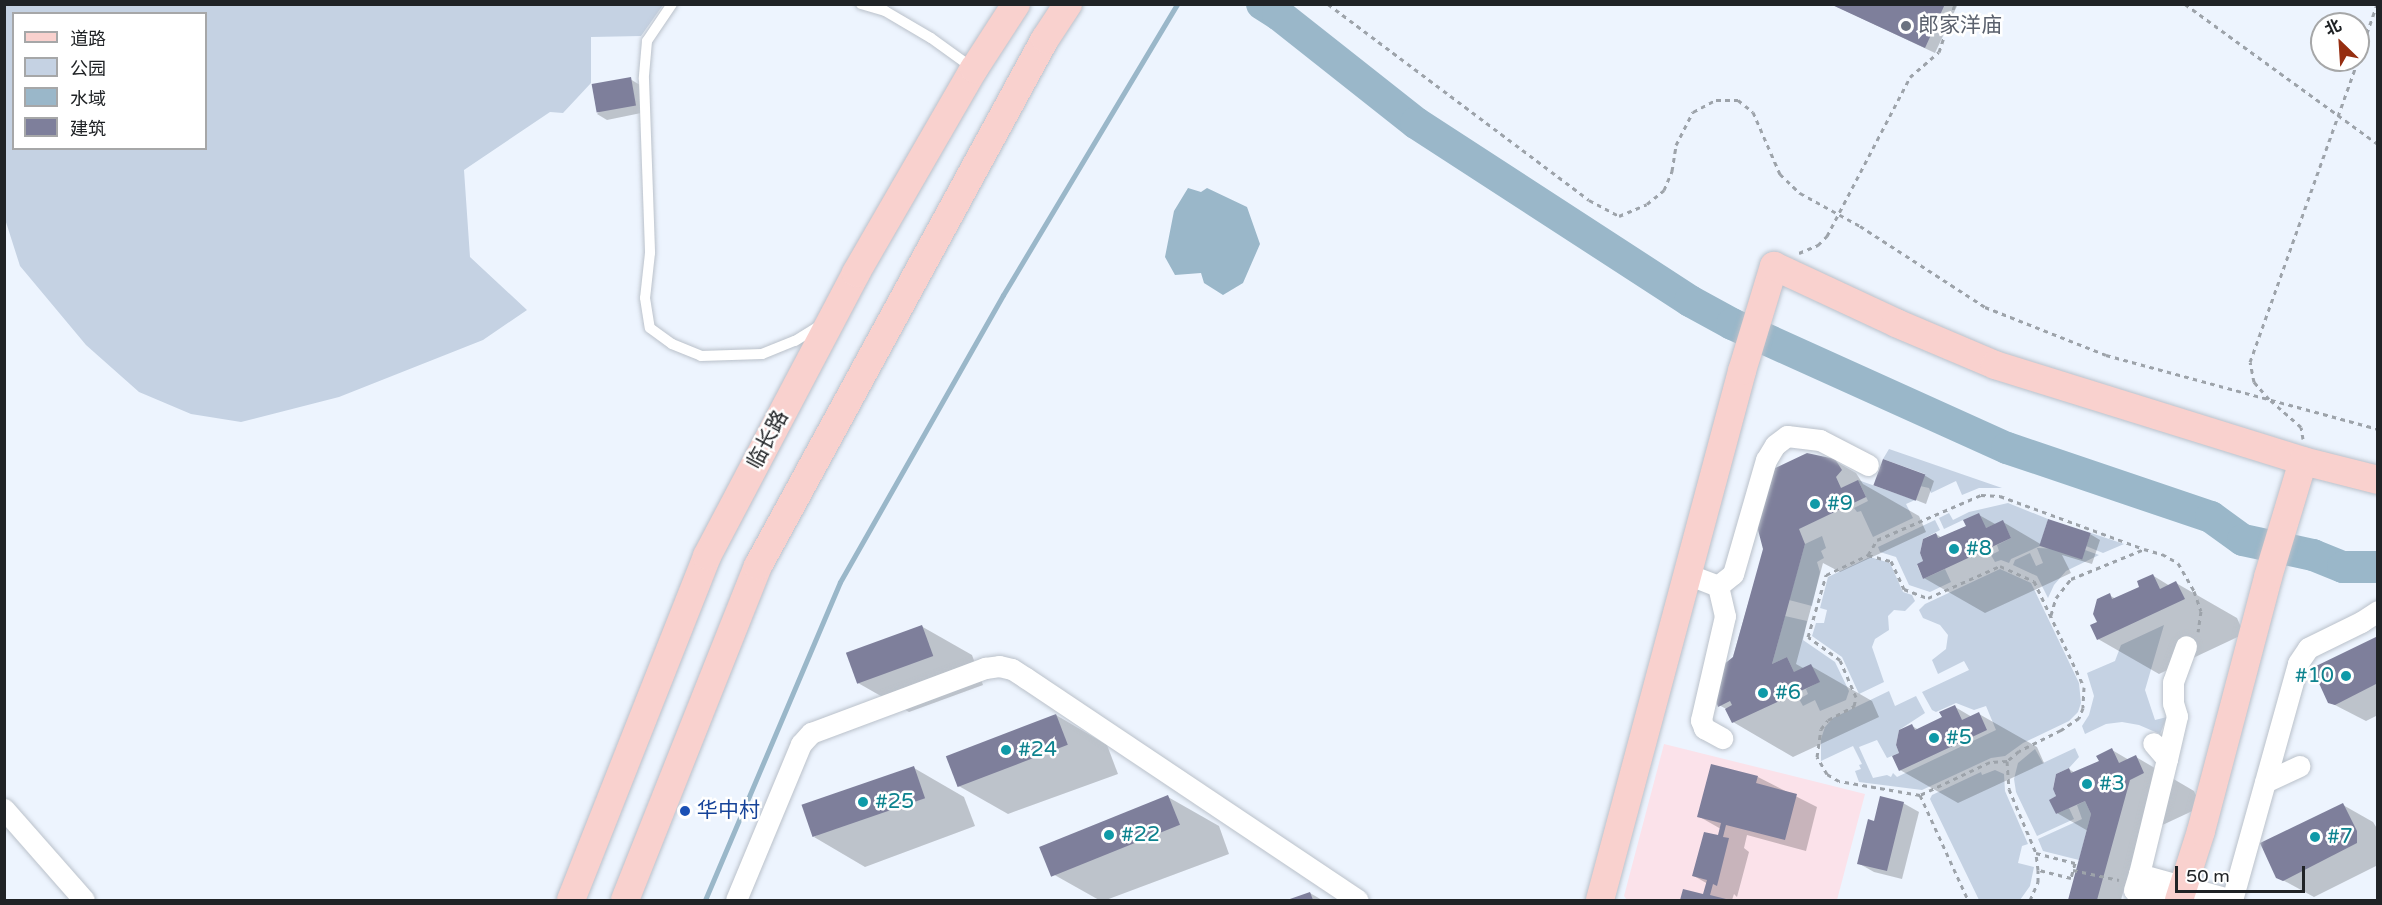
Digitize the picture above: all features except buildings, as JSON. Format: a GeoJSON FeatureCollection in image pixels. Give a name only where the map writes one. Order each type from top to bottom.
{"type":"FeatureCollection","features":[{"type":"Feature","properties":{"kind":"main road","name":"临长路"},"geometry":{"type":"LineString","coordinates":[[571,900],[706,556],[832,318],[974,69],[1016,4]]}},
{"type":"Feature","properties":{"kind":"main road"},"geometry":{"type":"LineString","coordinates":[[625,900],[758,566],[1040,50],[1068,4]]}},
{"type":"Feature","properties":{"kind":"main road"},"geometry":{"type":"LineString","coordinates":[[1600,900],[1742,371],[1774,266],[1896,323],[1995,365],[2303,461],[2378,480]]}},
{"type":"Feature","properties":{"kind":"main road"},"geometry":{"type":"LineString","coordinates":[[2177,896],[2204,820],[2268,577],[2303,461]]}},
{"type":"Feature","properties":{"kind":"street"},"geometry":{"type":"LineString","coordinates":[[1718,586],[1733,574],[1766,460],[1775,445],[1788,436],[1820,440],[1868,465]]}},
{"type":"Feature","properties":{"kind":"street"},"geometry":{"type":"LineString","coordinates":[[1687,574],[1718,586]]}},
{"type":"Feature","properties":{"kind":"street"},"geometry":{"type":"LineString","coordinates":[[1718,586],[1725,616],[1701,720],[1704,728],[1722,738]]}},
{"type":"Feature","properties":{"kind":"street"},"geometry":{"type":"LineString","coordinates":[[2186,646],[2174,682],[2173,703],[2177,716],[2160,751],[2135,887],[2177,896],[2232,900],[2298,663],[2308,648],[2378,611]]}},
{"type":"Feature","properties":{"kind":"street"},"geometry":{"type":"LineString","coordinates":[[736,900],[801,744],[811,733],[985,668],[999,666],[1012,669],[1026,678],[1358,900]]}},
{"type":"Feature","properties":{"kind":"street"},"geometry":{"type":"LineString","coordinates":[[2265,782],[2300,766]]}},
{"type":"Feature","properties":{"kind":"street"},"geometry":{"type":"LineString","coordinates":[[4,809],[84,900]]}},
{"type":"Feature","properties":{"kind":"lane"},"geometry":{"type":"LineString","coordinates":[[672,4],[646,41],[644,79],[650,253],[645,298],[650,328],[672,344],[701,356],[762,354],[795,341],[832,318]]}},
{"type":"Feature","properties":{"kind":"lane"},"geometry":{"type":"LineString","coordinates":[[861,4],[885,11],[931,38],[974,69]]}},
{"type":"Feature","properties":{"kind":"path"},"geometry":{"type":"LineString","coordinates":[[1328,4],[1589,200],[1618,216],[1647,204],[1664,189],[1672,171],[1676,145],[1693,112],[1716,100],[1738,100],[1753,112],[1780,174],[1800,193],[1839,214],[1985,307],[2106,355],[2378,429]]}},
{"type":"Feature","properties":{"kind":"path"},"geometry":{"type":"LineString","coordinates":[[1774,266],[1818,245],[1827,236],[1910,76],[1939,52],[1955,4]]}},
{"type":"Feature","properties":{"kind":"path"},"geometry":{"type":"LineString","coordinates":[[2185,4],[2378,144]]}},
{"type":"Feature","properties":{"kind":"path"},"geometry":{"type":"LineString","coordinates":[[2370,26],[2378,4]]}},
{"type":"Feature","properties":{"kind":"path"},"geometry":{"type":"LineString","coordinates":[[2303,461],[2301,427],[2269,399],[2254,382],[2250,362],[2354,72]]}},
{"type":"Feature","properties":{"kind":"path"},"geometry":{"type":"LineString","coordinates":[[1868,555],[1891,561],[1904,589],[1928,597],[2000,566],[2034,581],[2084,687],[2083,708],[2079,718],[2061,730],[2019,751],[2007,761],[1990,762],[1920,795],[1839,781],[1827,774],[1817,757],[1821,729],[1828,720],[1854,706],[1856,697],[1840,660],[1808,637],[1826,575],[1868,555],[1877,540],[1981,495],[2000,496],[2162,554],[2178,563],[2194,591],[2201,611],[2201,622],[2194,641],[2186,646]]}},
{"type":"Feature","properties":{"kind":"path"},"geometry":{"type":"LineString","coordinates":[[2051,616],[2056,598],[2071,579],[2144,549]]}},
{"type":"Feature","properties":{"kind":"path"},"geometry":{"type":"LineString","coordinates":[[2007,761],[2009,789],[2036,853],[2038,882],[2030,900]]}},
{"type":"Feature","properties":{"kind":"path"},"geometry":{"type":"LineString","coordinates":[[1920,795],[1968,900]]}},
{"type":"Feature","properties":{"kind":"path"},"geometry":{"type":"LineString","coordinates":[[2036,853],[2075,863],[2072,878],[2038,870]]}},
{"type":"Feature","properties":{"kind":"path"},"geometry":{"type":"LineString","coordinates":[[2073,870],[2135,887]]}},
{"type":"Feature","properties":{"kind":"shaded area"},"geometry":{"type":"Polygon","coordinates":[[[1664,744],[1865,794],[1837,900],[1627,900],[1624,896],[1664,744]]]}},
{"type":"Feature","properties":{"kind":"green space"},"geometry":{"type":"Polygon","coordinates":[[[5,4],[663,5],[641,36],[591,37],[591,83],[563,113],[550,112],[464,170],[470,257],[527,310],[483,340],[339,397],[241,422],[191,414],[139,392],[86,345],[20,266],[5,219],[5,4]]]}},
{"type":"Feature","properties":{"kind":"green space"},"geometry":{"type":"Polygon","coordinates":[[[1889,449],[2002,488],[1979,488],[1962,495],[1956,481],[1931,493],[1929,488],[1920,486],[1925,474],[1883,459],[1889,449]]]}},
{"type":"Feature","properties":{"kind":"green space"},"geometry":{"type":"Polygon","coordinates":[[[1858,480],[1915,500],[1906,504],[1913,518],[1873,537],[1861,511],[1857,512],[1854,508],[1868,501],[1858,480]]]}},
{"type":"Feature","properties":{"kind":"green space"},"geometry":{"type":"Polygon","coordinates":[[[2008,503],[2048,519],[2040,546],[2011,559],[2009,563],[2001,560],[1995,562],[1991,555],[1999,551],[1997,545],[2011,538],[2003,521],[1986,528],[1963,520],[1944,529],[1939,518],[1949,513],[1953,520],[1969,512],[2008,503]]]}},
{"type":"Feature","properties":{"kind":"green space"},"geometry":{"type":"Polygon","coordinates":[[[1935,520],[1940,530],[1923,539],[1920,553],[1923,561],[1917,565],[1923,579],[1945,569],[1951,582],[1930,592],[1909,585],[1896,557],[1880,552],[1878,547],[1935,520]]]}},
{"type":"Feature","properties":{"kind":"green space"},"geometry":{"type":"Polygon","coordinates":[[[2091,533],[2124,544],[2103,553],[2086,546],[2091,533]]]}},
{"type":"Feature","properties":{"kind":"green space"},"geometry":{"type":"Polygon","coordinates":[[[1822,536],[1826,548],[1821,551],[1824,558],[1817,562],[1820,572],[1812,606],[1789,600],[1805,544],[1822,536]]]}},
{"type":"Feature","properties":{"kind":"green space"},"geometry":{"type":"Polygon","coordinates":[[[2037,548],[2085,550],[2099,555],[2066,571],[2054,585],[2048,598],[2037,576],[2013,565],[2015,560],[2030,553],[2036,566],[2043,563],[2037,548]]]}},
{"type":"Feature","properties":{"kind":"green space"},"geometry":{"type":"Polygon","coordinates":[[[1870,557],[1890,563],[1903,592],[1912,595],[1915,601],[1905,611],[1894,610],[1888,616],[1889,630],[1875,639],[1872,647],[1884,682],[1859,694],[1842,657],[1812,636],[1816,623],[1824,623],[1827,610],[1820,608],[1828,577],[1870,557]]]}},
{"type":"Feature","properties":{"kind":"green space"},"geometry":{"type":"Polygon","coordinates":[[[2000,569],[2031,583],[2079,683],[2081,703],[2078,712],[2069,721],[2023,743],[2005,756],[1991,758],[1922,790],[1859,782],[1855,771],[1861,769],[1859,765],[1862,764],[1853,746],[1821,761],[1821,739],[1825,727],[1833,718],[1889,691],[1895,706],[1916,696],[1925,713],[1899,730],[1896,745],[1899,753],[1887,758],[1877,740],[1859,747],[1873,778],[1887,775],[1891,777],[1893,773],[1897,777],[1996,730],[1986,706],[1974,710],[1956,703],[1936,712],[1932,710],[1922,692],[1969,670],[1964,661],[1938,674],[1932,660],[1946,649],[1948,635],[1940,625],[1923,618],[1919,610],[1925,604],[2000,569]]]}},
{"type":"Feature","properties":{"kind":"green space"},"geometry":{"type":"Polygon","coordinates":[[[1785,616],[1807,621],[1803,640],[1835,662],[1849,691],[1846,700],[1820,711],[1815,700],[1803,706],[1799,699],[1808,694],[1806,689],[1819,682],[1794,672],[1787,657],[1772,664],[1785,616]]]}},
{"type":"Feature","properties":{"kind":"green space"},"geometry":{"type":"Polygon","coordinates":[[[2164,625],[2145,690],[2155,720],[2167,717],[2160,734],[2139,725],[2122,722],[2106,724],[2085,734],[2082,726],[2089,715],[2094,696],[2087,673],[2115,661],[2121,645],[2164,625]]]}},
{"type":"Feature","properties":{"kind":"green space"},"geometry":{"type":"Polygon","coordinates":[[[2075,748],[2079,757],[2069,768],[2056,774],[2053,788],[2056,796],[2050,800],[2056,814],[2069,808],[2074,819],[2037,836],[2016,792],[2014,779],[2018,763],[2035,749],[2043,763],[2075,748]]]}},
{"type":"Feature","properties":{"kind":"green space"},"geometry":{"type":"Polygon","coordinates":[[[1995,770],[2004,774],[2005,791],[2028,844],[2022,846],[2018,863],[2034,867],[2030,886],[2020,900],[1979,900],[1930,799],[1932,795],[1981,772],[1982,775],[1995,770]]]}},
{"type":"Feature","properties":{"kind":"green space"},"geometry":{"type":"Polygon","coordinates":[[[2085,801],[2091,814],[2079,860],[2043,851],[2038,839],[2082,819],[2077,805],[2085,801]]]}},
{"type":"Feature","properties":{"kind":"water"},"geometry":{"type":"Polygon","coordinates":[[[1188,188],[1201,192],[1207,188],[1247,207],[1260,244],[1243,283],[1223,295],[1204,283],[1201,273],[1175,275],[1165,257],[1174,211],[1188,188]]]}},
{"type":"Feature","properties":{"kind":"waterway"},"geometry":{"type":"LineString","coordinates":[[705,900],[840,582],[1003,295],[1177,4]]}},
{"type":"Feature","properties":{"kind":"waterway"},"geometry":{"type":"LineString","coordinates":[[1262,4],[1278,14],[1416,123],[1690,301],[1732,324],[2007,448],[2211,517],[2243,540],[2313,555],[2343,567],[2378,567]]}},
{"type":"Feature","properties":{"kind":"place","name":"郎家洋庙"},"geometry":{"type":"Point","coordinates":[1906,26]}},
{"type":"Feature","properties":{"kind":"place","name":"#9"},"geometry":{"type":"Point","coordinates":[1815,504]}},
{"type":"Feature","properties":{"kind":"place","name":"#8"},"geometry":{"type":"Point","coordinates":[1954,549]}},
{"type":"Feature","properties":{"kind":"place","name":"#10"},"geometry":{"type":"Point","coordinates":[2346,676]}},
{"type":"Feature","properties":{"kind":"place","name":"#6"},"geometry":{"type":"Point","coordinates":[1763,693]}},
{"type":"Feature","properties":{"kind":"place","name":"#5"},"geometry":{"type":"Point","coordinates":[1934,738]}},
{"type":"Feature","properties":{"kind":"place","name":"#24"},"geometry":{"type":"Point","coordinates":[1006,750]}},
{"type":"Feature","properties":{"kind":"place","name":"#3"},"geometry":{"type":"Point","coordinates":[2087,784]}},
{"type":"Feature","properties":{"kind":"place","name":"#25"},"geometry":{"type":"Point","coordinates":[863,802]}},
{"type":"Feature","properties":{"kind":"place","name":"华中村"},"geometry":{"type":"Point","coordinates":[685,811]}},
{"type":"Feature","properties":{"kind":"place","name":"#22"},"geometry":{"type":"Point","coordinates":[1109,835]}},
{"type":"Feature","properties":{"kind":"place","name":"#7"},"geometry":{"type":"Point","coordinates":[2315,837]}}]}
